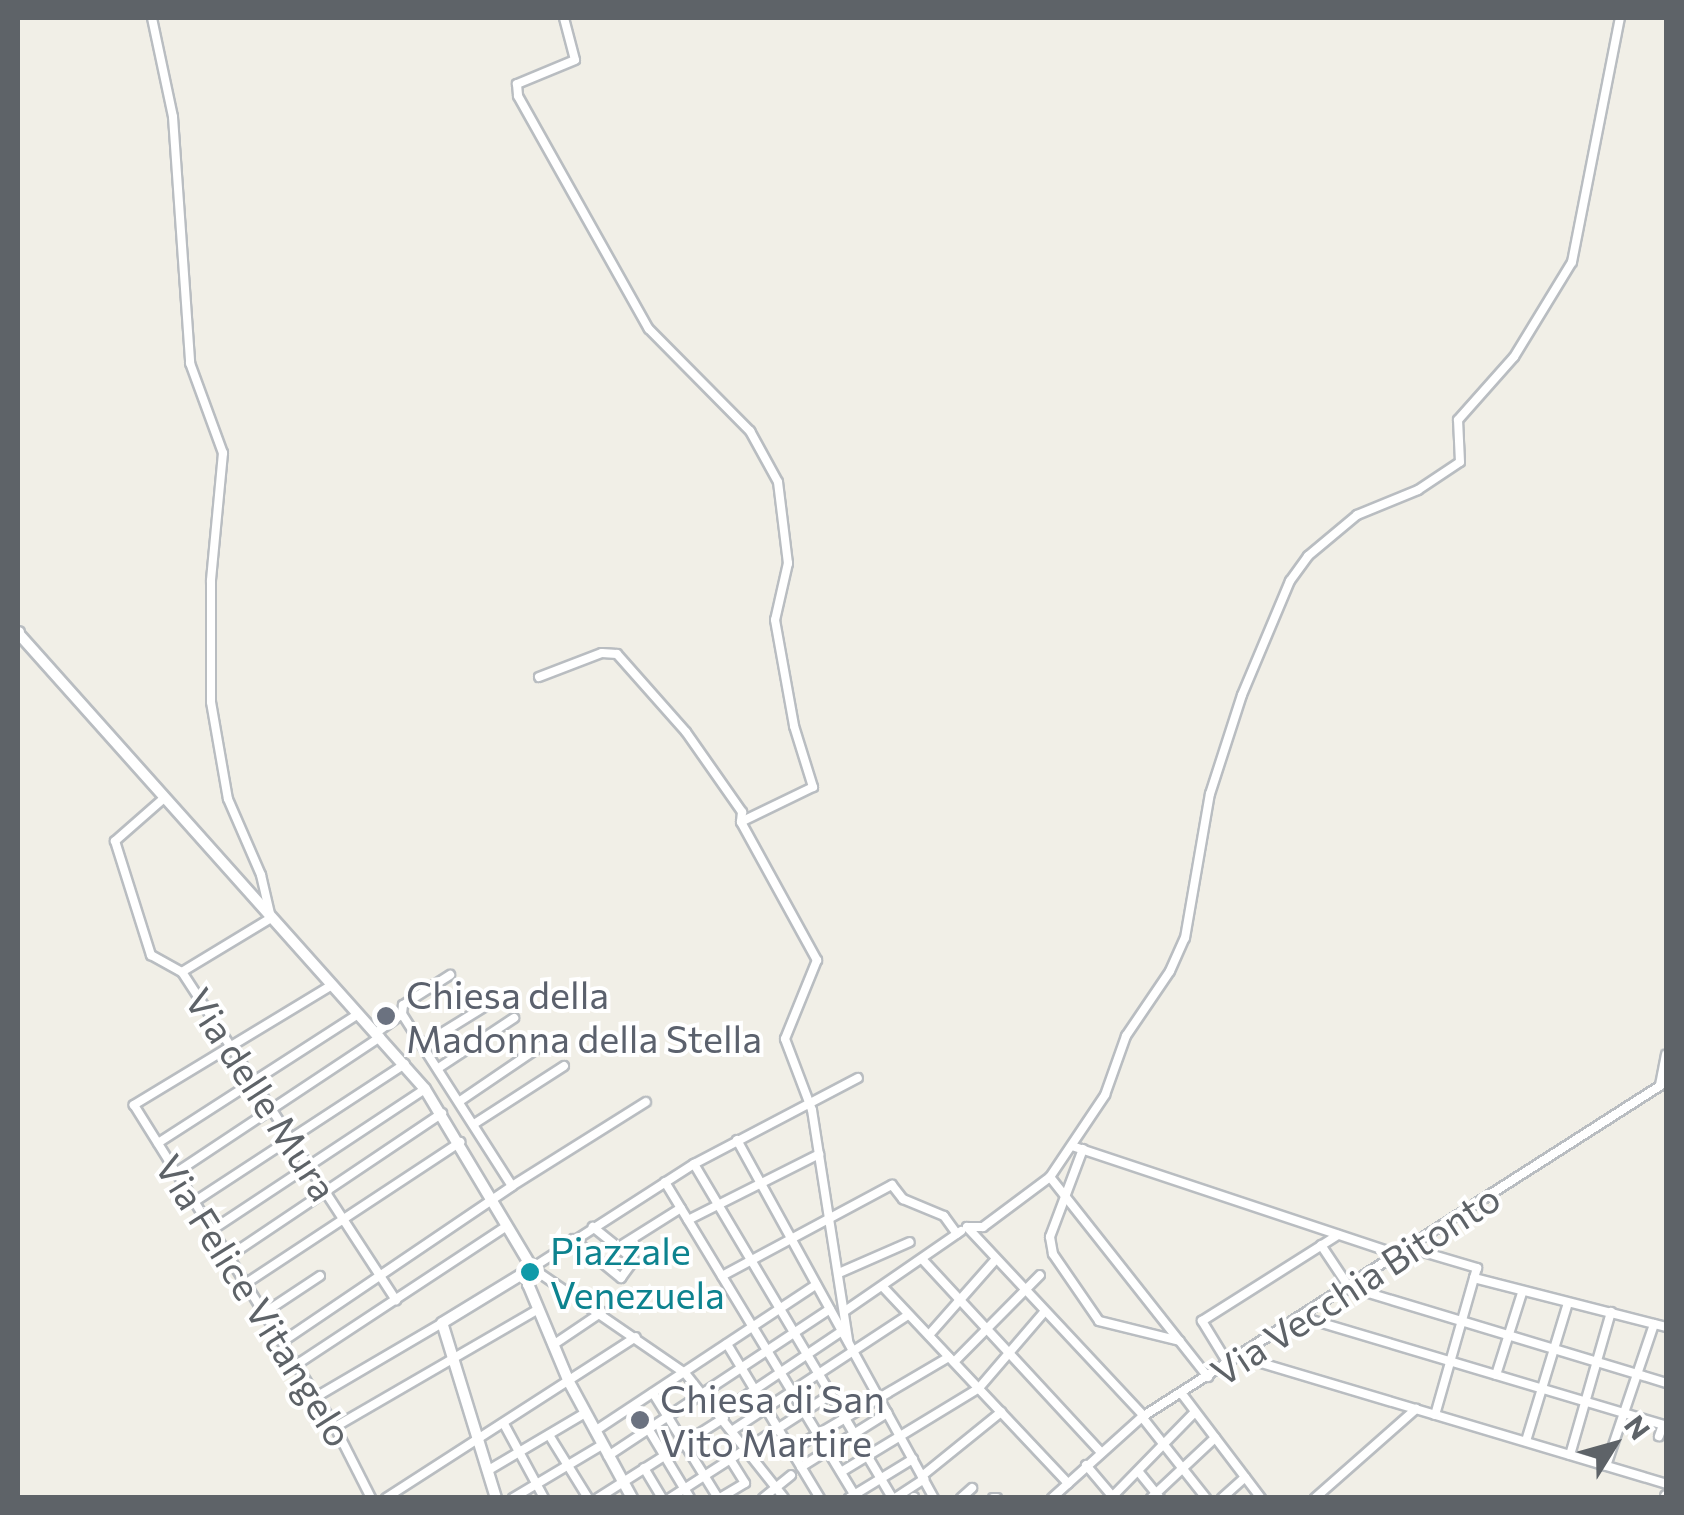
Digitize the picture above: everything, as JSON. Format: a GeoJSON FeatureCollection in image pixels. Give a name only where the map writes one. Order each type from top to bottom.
{"type":"FeatureCollection","features":[{"type":"Feature","properties":{"kind":"street"},"geometry":{"type":"LineString","coordinates":[[152,18],[173,117],[190,363],[224,453],[210,581],[211,702],[228,798],[261,875],[271,918]]}},
{"type":"Feature","properties":{"kind":"street"},"geometry":{"type":"LineString","coordinates":[[564,18],[575,60],[517,84],[518,96],[649,328],[670,358],[750,431],[778,482],[788,563],[775,620],[791,713],[813,787],[741,822]]}},
{"type":"Feature","properties":{"kind":"street"},"geometry":{"type":"LineString","coordinates":[[845,1311],[967,1227],[983,1227],[1050,1177],[1105,1095],[1126,1036],[1185,938],[1210,794],[1242,695],[1290,581],[1318,546],[1357,514],[1418,490],[1460,462],[1458,420],[1514,356],[1572,262],[1620,18]]}},
{"type":"Feature","properties":{"kind":"street"},"geometry":{"type":"LineString","coordinates":[[18,632],[425,1088],[532,1268],[602,1312],[684,1373],[722,1415],[784,1498]]}},
{"type":"Feature","properties":{"kind":"street"},"geometry":{"type":"LineString","coordinates":[[539,676],[602,653],[616,654],[686,732],[742,812],[741,822],[816,960],[785,1039],[808,1101],[848,1341]]}},
{"type":"Feature","properties":{"kind":"street","name":"Via delle Mura"},"geometry":{"type":"LineString","coordinates":[[164,799],[116,841],[151,955],[182,972],[396,1300]]}},
{"type":"Feature","properties":{"kind":"street"},"geometry":{"type":"LineString","coordinates":[[182,972],[271,918]]}},
{"type":"Feature","properties":{"kind":"street"},"geometry":{"type":"LineString","coordinates":[[450,975],[403,1004],[402,1014],[512,1186]]}},
{"type":"Feature","properties":{"kind":"street"},"geometry":{"type":"LineString","coordinates":[[230,1047],[332,985]]}},
{"type":"Feature","properties":{"kind":"street"},"geometry":{"type":"LineString","coordinates":[[424,1044],[505,994]]}},
{"type":"Feature","properties":{"kind":"street"},"geometry":{"type":"LineString","coordinates":[[158,1143],[358,1014]]}},
{"type":"Feature","properties":{"kind":"street"},"geometry":{"type":"LineString","coordinates":[[177,1172],[272,1110],[402,1014]]}},
{"type":"Feature","properties":{"kind":"street"},"geometry":{"type":"LineString","coordinates":[[440,1068],[514,1018]]}},
{"type":"Feature","properties":{"kind":"street"},"geometry":{"type":"LineString","coordinates":[[460,1100],[541,1046]]}},
{"type":"Feature","properties":{"kind":"street","name":"Via Felice Vitangelo"},"geometry":{"type":"LineString","coordinates":[[230,1047],[134,1106],[335,1428],[371,1498]]}},
{"type":"Feature","properties":{"kind":"street"},"geometry":{"type":"LineString","coordinates":[[1663,1084],[1666,1056]]}},
{"type":"Feature","properties":{"kind":"street"},"geometry":{"type":"LineString","coordinates":[[194,1202],[405,1064]]}},
{"type":"Feature","properties":{"kind":"street"},"geometry":{"type":"LineString","coordinates":[[474,1124],[564,1066]]}},
{"type":"Feature","properties":{"kind":"street"},"geometry":{"type":"LineString","coordinates":[[316,1397],[532,1268],[694,1164],[858,1078]]}},
{"type":"Feature","properties":{"kind":"street","name":"Via Vecchia Bitonto"},"geometry":{"type":"LineString","coordinates":[[1052,1498],[1143,1416],[1413,1250],[1663,1084]]}},
{"type":"Feature","properties":{"kind":"street"},"geometry":{"type":"LineString","coordinates":[[212,1230],[425,1088]]}},
{"type":"Feature","properties":{"kind":"street"},"geometry":{"type":"LineString","coordinates":[[282,1342],[512,1186],[646,1102]]}},
{"type":"Feature","properties":{"kind":"street"},"geometry":{"type":"LineString","coordinates":[[228,1256],[442,1113]]}},
{"type":"Feature","properties":{"kind":"street"},"geometry":{"type":"LineString","coordinates":[[738,1140],[934,1498]]}},
{"type":"Feature","properties":{"kind":"street"},"geometry":{"type":"LineString","coordinates":[[245,1284],[460,1142]]}},
{"type":"Feature","properties":{"kind":"street"},"geometry":{"type":"LineString","coordinates":[[1072,1146],[1402,1256]]}},
{"type":"Feature","properties":{"kind":"street"},"geometry":{"type":"LineString","coordinates":[[1083,1149],[1050,1245],[1092,1316],[1180,1341]]}},
{"type":"Feature","properties":{"kind":"street"},"geometry":{"type":"LineString","coordinates":[[688,1220],[819,1154]]}},
{"type":"Feature","properties":{"kind":"street"},"geometry":{"type":"LineString","coordinates":[[694,1164],[893,1498],[923,1478],[1001,1412]]}},
{"type":"Feature","properties":{"kind":"street"},"geometry":{"type":"LineString","coordinates":[[1050,1177],[1066,1192],[1208,1378]]}},
{"type":"Feature","properties":{"kind":"street"},"geometry":{"type":"LineString","coordinates":[[666,1182],[853,1496],[912,1460]]}},
{"type":"Feature","properties":{"kind":"street"},"geometry":{"type":"LineString","coordinates":[[722,1276],[892,1185],[903,1199],[944,1216],[957,1234]]}},
{"type":"Feature","properties":{"kind":"street"},"geometry":{"type":"LineString","coordinates":[[618,1247],[681,1208]]}},
{"type":"Feature","properties":{"kind":"street"},"geometry":{"type":"LineString","coordinates":[[296,1366],[505,1227]]}},
{"type":"Feature","properties":{"kind":"street"},"geometry":{"type":"LineString","coordinates":[[574,1239],[621,1278],[634,1260],[594,1227]]}},
{"type":"Feature","properties":{"kind":"street"},"geometry":{"type":"LineString","coordinates":[[967,1227],[1143,1416],[1206,1498]]}},
{"type":"Feature","properties":{"kind":"street"},"geometry":{"type":"LineString","coordinates":[[1228,1365],[1202,1322],[1338,1235]]}},
{"type":"Feature","properties":{"kind":"street"},"geometry":{"type":"LineString","coordinates":[[839,1274],[910,1242]]}},
{"type":"Feature","properties":{"kind":"street"},"geometry":{"type":"LineString","coordinates":[[1322,1245],[1351,1289],[1666,1383]]}},
{"type":"Feature","properties":{"kind":"street"},"geometry":{"type":"LineString","coordinates":[[1413,1250],[1476,1268],[1435,1415]]}},
{"type":"Feature","properties":{"kind":"street"},"geometry":{"type":"LineString","coordinates":[[922,1259],[1100,1451]]}},
{"type":"Feature","properties":{"kind":"street"},"geometry":{"type":"LineString","coordinates":[[928,1335],[996,1259]]}},
{"type":"Feature","properties":{"kind":"street"},"geometry":{"type":"LineString","coordinates":[[532,1268],[528,1284],[537,1310],[585,1414],[632,1498]]}},
{"type":"Feature","properties":{"kind":"street"},"geometry":{"type":"LineString","coordinates":[[791,1450],[877,1397],[952,1360],[1040,1275]]}},
{"type":"Feature","properties":{"kind":"street"},"geometry":{"type":"LineString","coordinates":[[264,1313],[320,1276]]}},
{"type":"Feature","properties":{"kind":"street"},"geometry":{"type":"LineString","coordinates":[[1474,1278],[1567,1306],[1578,1301],[1666,1327]]}},
{"type":"Feature","properties":{"kind":"street"},"geometry":{"type":"LineString","coordinates":[[595,1431],[816,1285]]}},
{"type":"Feature","properties":{"kind":"street"},"geometry":{"type":"LineString","coordinates":[[883,1287],[1068,1483]]}},
{"type":"Feature","properties":{"kind":"street"},"geometry":{"type":"LineString","coordinates":[[1496,1375],[1522,1292]]}},
{"type":"Feature","properties":{"kind":"street"},"geometry":{"type":"LineString","coordinates":[[1526,1441],[1567,1306]]}},
{"type":"Feature","properties":{"kind":"street"},"geometry":{"type":"LineString","coordinates":[[513,1498],[568,1465],[649,1430],[830,1309]]}},
{"type":"Feature","properties":{"kind":"street"},"geometry":{"type":"LineString","coordinates":[[335,1428],[537,1310]]}},
{"type":"Feature","properties":{"kind":"street"},"geometry":{"type":"LineString","coordinates":[[841,1472],[979,1388],[1045,1311]]}},
{"type":"Feature","properties":{"kind":"street"},"geometry":{"type":"LineString","coordinates":[[553,1345],[602,1312]]}},
{"type":"Feature","properties":{"kind":"street"},"geometry":{"type":"LineString","coordinates":[[1570,1455],[1611,1312]]}},
{"type":"Feature","properties":{"kind":"street"},"geometry":{"type":"LineString","coordinates":[[733,1430],[908,1315]]}},
{"type":"Feature","properties":{"kind":"street"},"geometry":{"type":"LineString","coordinates":[[1305,1318],[1663,1425],[1659,1436]]}},
{"type":"Feature","properties":{"kind":"street"},"geometry":{"type":"LineString","coordinates":[[442,1323],[496,1498]]}},
{"type":"Feature","properties":{"kind":"street"},"geometry":{"type":"LineString","coordinates":[[1606,1466],[1654,1324]]}},
{"type":"Feature","properties":{"kind":"street"},"geometry":{"type":"LineString","coordinates":[[598,1498],[684,1443],[842,1331]]}},
{"type":"Feature","properties":{"kind":"street"},"geometry":{"type":"LineString","coordinates":[[386,1498],[636,1337]]}},
{"type":"Feature","properties":{"kind":"street"},"geometry":{"type":"LineString","coordinates":[[727,1344],[815,1495]]}},
{"type":"Feature","properties":{"kind":"street"},"geometry":{"type":"LineString","coordinates":[[1241,1357],[1666,1484]]}},
{"type":"Feature","properties":{"kind":"street"},"geometry":{"type":"LineString","coordinates":[[653,1393],[719,1498],[745,1483],[730,1459]]}},
{"type":"Feature","properties":{"kind":"street"},"geometry":{"type":"LineString","coordinates":[[1182,1394],[1261,1498]]}},
{"type":"Feature","properties":{"kind":"street"},"geometry":{"type":"LineString","coordinates":[[644,1468],[666,1498],[830,1395]]}},
{"type":"Feature","properties":{"kind":"street"},"geometry":{"type":"LineString","coordinates":[[1315,1498],[1416,1409]]}},
{"type":"Feature","properties":{"kind":"street"},"geometry":{"type":"LineString","coordinates":[[1086,1465],[1112,1497],[1195,1412]]}},
{"type":"Feature","properties":{"kind":"street"},"geometry":{"type":"LineString","coordinates":[[487,1471],[585,1414]]}},
{"type":"Feature","properties":{"kind":"street"},"geometry":{"type":"LineString","coordinates":[[801,1467],[886,1414]]}},
{"type":"Feature","properties":{"kind":"street"},"geometry":{"type":"LineString","coordinates":[[504,1424],[544,1498]]}},
{"type":"Feature","properties":{"kind":"street"},"geometry":{"type":"LineString","coordinates":[[649,1430],[690,1498]]}},
{"type":"Feature","properties":{"kind":"street"},"geometry":{"type":"LineString","coordinates":[[549,1435],[588,1498]]}},
{"type":"Feature","properties":{"kind":"street"},"geometry":{"type":"LineString","coordinates":[[1138,1471],[1156,1496],[1215,1438]]}},
{"type":"Feature","properties":{"kind":"street"},"geometry":{"type":"LineString","coordinates":[[763,1498],[791,1475]]}},
{"type":"Feature","properties":{"kind":"street"},"geometry":{"type":"LineString","coordinates":[[1222,1498],[1245,1477]]}},
{"type":"Feature","properties":{"kind":"street"},"geometry":{"type":"LineString","coordinates":[[961,1498],[972,1488]]}},
{"type":"Feature","properties":{"kind":"place","name":"Chiesa della Madonna della Stella"},"geometry":{"type":"Point","coordinates":[386,1016]}},
{"type":"Feature","properties":{"kind":"place","name":"Piazzale Venezuela"},"geometry":{"type":"Point","coordinates":[530,1272]}},
{"type":"Feature","properties":{"kind":"place","name":"Chiesa di San Vito Martire"},"geometry":{"type":"Point","coordinates":[640,1420]}}]}
